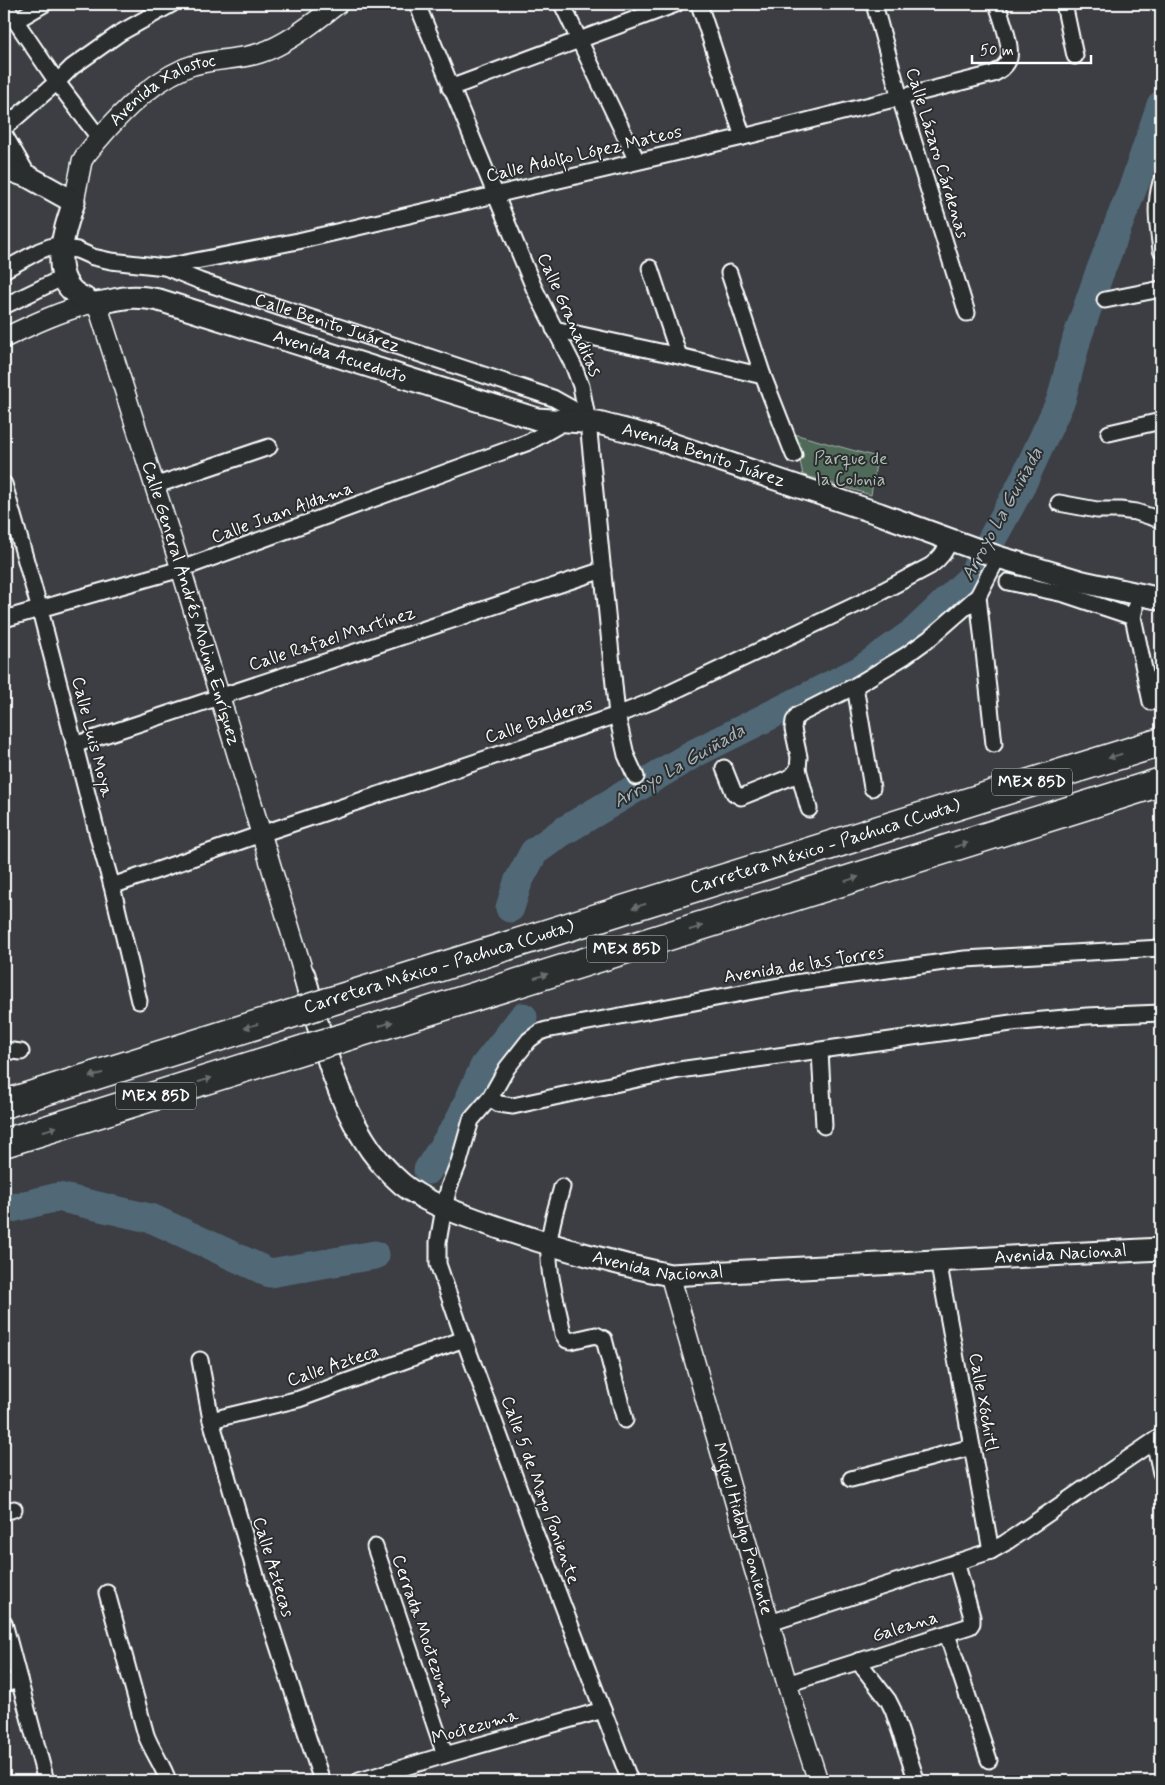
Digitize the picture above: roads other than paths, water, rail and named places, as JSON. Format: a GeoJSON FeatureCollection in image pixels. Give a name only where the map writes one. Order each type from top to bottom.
{"type":"FeatureCollection","features":[{"type":"Feature","properties":{"kind":"highway","name":"Carretera México - Pachuca (Cuota)"},"geometry":{"type":"LineString","coordinates":[[4,1104],[1161,742]]}},
{"type":"Feature","properties":{"kind":"highway","name":"MEX 85D"},"geometry":{"type":"LineString","coordinates":[[4,1143],[1161,782]]}},
{"type":"Feature","properties":{"kind":"main road"},"geometry":{"type":"LineString","coordinates":[[4,168],[30,177],[74,202]]}},
{"type":"Feature","properties":{"kind":"main road","name":"Avenida Xalostoc"},"geometry":{"type":"LineString","coordinates":[[60,247],[74,202]]}},
{"type":"Feature","properties":{"kind":"main road"},"geometry":{"type":"LineString","coordinates":[[60,247],[64,277]]}},
{"type":"Feature","properties":{"kind":"main road","name":"Calle General Andrés Molina Enríquez"},"geometry":{"type":"LineString","coordinates":[[64,277],[72,291],[92,303]]}},
{"type":"Feature","properties":{"kind":"main road","name":"Avenida Acueducto"},"geometry":{"type":"LineString","coordinates":[[92,303],[141,297],[159,300],[537,419],[588,422]]}},
{"type":"Feature","properties":{"kind":"main road","name":"Avenida Benito Juárez"},"geometry":{"type":"LineString","coordinates":[[588,422],[645,435],[735,464],[880,514],[996,557],[1083,582],[1161,599]]}},
{"type":"Feature","properties":{"kind":"main road","name":"Avenida Nacional"},"geometry":{"type":"LineString","coordinates":[[304,975],[339,1093],[364,1140],[385,1166],[403,1185],[444,1208],[549,1245],[629,1267],[670,1275],[1161,1249]]}},
{"type":"Feature","properties":{"kind":"street"},"geometry":{"type":"LineString","coordinates":[[4,4],[57,82],[100,139]]}},
{"type":"Feature","properties":{"kind":"street"},"geometry":{"type":"LineString","coordinates":[[15,21],[44,4]]}},
{"type":"Feature","properties":{"kind":"street"},"geometry":{"type":"LineString","coordinates":[[4,128],[72,67],[120,33],[172,4]]}},
{"type":"Feature","properties":{"kind":"street","name":"Avenida Xalostoc"},"geometry":{"type":"LineString","coordinates":[[74,202],[82,162],[100,139],[139,98],[153,87],[184,69],[205,62],[261,53],[294,36],[336,4]]}},
{"type":"Feature","properties":{"kind":"street","name":"Calle Granaditas"},"geometry":{"type":"LineString","coordinates":[[417,4],[534,288],[574,367],[581,386],[588,422],[616,715],[626,755],[636,777]]}},
{"type":"Feature","properties":{"kind":"street"},"geometry":{"type":"LineString","coordinates":[[562,4],[637,162]]}},
{"type":"Feature","properties":{"kind":"street"},"geometry":{"type":"LineString","coordinates":[[450,88],[676,4]]}},
{"type":"Feature","properties":{"kind":"street"},"geometry":{"type":"LineString","coordinates":[[698,4],[743,137]]}},
{"type":"Feature","properties":{"kind":"street","name":"Calle Lázaro Cárdenas"},"geometry":{"type":"LineString","coordinates":[[874,4],[900,98],[967,313]]}},
{"type":"Feature","properties":{"kind":"street","name":"Calle Adolfo López Mateos"},"geometry":{"type":"LineString","coordinates":[[165,267],[298,241],[637,162],[993,74],[1007,64],[1010,57],[997,4]]}},
{"type":"Feature","properties":{"kind":"street"},"geometry":{"type":"LineString","coordinates":[[1064,4],[1075,56]]}},
{"type":"Feature","properties":{"kind":"street"},"geometry":{"type":"LineString","coordinates":[[4,134],[30,177]]}},
{"type":"Feature","properties":{"kind":"street"},"geometry":{"type":"LineString","coordinates":[[1161,182],[1156,203],[1156,216],[1161,250]]}},
{"type":"Feature","properties":{"kind":"street"},"geometry":{"type":"LineString","coordinates":[[4,270],[39,251],[52,246],[60,247]]}},
{"type":"Feature","properties":{"kind":"street","name":"Calle Benito Juárez"},"geometry":{"type":"LineString","coordinates":[[60,247],[102,259],[165,267],[200,281],[553,398],[572,408],[588,422]]}},
{"type":"Feature","properties":{"kind":"street"},"geometry":{"type":"LineString","coordinates":[[650,268],[678,356]]}},
{"type":"Feature","properties":{"kind":"street"},"geometry":{"type":"LineString","coordinates":[[729,272],[763,376],[794,455]]}},
{"type":"Feature","properties":{"kind":"street"},"geometry":{"type":"LineString","coordinates":[[4,306],[64,277]]}},
{"type":"Feature","properties":{"kind":"street"},"geometry":{"type":"LineString","coordinates":[[1105,300],[1161,289]]}},
{"type":"Feature","properties":{"kind":"street"},"geometry":{"type":"LineString","coordinates":[[4,338],[68,309],[92,303]]}},
{"type":"Feature","properties":{"kind":"street","name":"Calle General Andrés Molina Enríquez"},"geometry":{"type":"LineString","coordinates":[[92,303],[102,318],[182,569],[304,975]]}},
{"type":"Feature","properties":{"kind":"street"},"geometry":{"type":"LineString","coordinates":[[554,329],[763,376]]}},
{"type":"Feature","properties":{"kind":"street"},"geometry":{"type":"LineString","coordinates":[[1109,433],[1161,421]]}},
{"type":"Feature","properties":{"kind":"street","name":"Calle Juan Aldama"},"geometry":{"type":"LineString","coordinates":[[4,619],[182,569],[528,442],[566,422]]}},
{"type":"Feature","properties":{"kind":"street"},"geometry":{"type":"LineString","coordinates":[[154,486],[269,448]]}},
{"type":"Feature","properties":{"kind":"street","name":"Calle Luis Moya"},"geometry":{"type":"LineString","coordinates":[[4,484],[40,610],[112,886],[139,1001]]}},
{"type":"Feature","properties":{"kind":"street"},"geometry":{"type":"LineString","coordinates":[[1059,503],[1097,510],[1136,512],[1161,520]]}},
{"type":"Feature","properties":{"kind":"street","name":"Calle Balderas"},"geometry":{"type":"LineString","coordinates":[[112,886],[616,715],[655,700],[862,602],[938,560],[945,551],[957,543]]}},
{"type":"Feature","properties":{"kind":"street"},"geometry":{"type":"LineString","coordinates":[[809,809],[798,769],[799,757],[793,729],[794,721],[803,712],[854,686],[930,638],[978,596],[996,557]]}},
{"type":"Feature","properties":{"kind":"street","name":"Calle Rafael Martínez"},"geometry":{"type":"LineString","coordinates":[[74,745],[602,570]]}},
{"type":"Feature","properties":{"kind":"street"},"geometry":{"type":"LineString","coordinates":[[1008,582],[1064,594],[1133,616]]}},
{"type":"Feature","properties":{"kind":"street"},"geometry":{"type":"LineString","coordinates":[[1139,595],[1133,616],[1151,702]]}},
{"type":"Feature","properties":{"kind":"street"},"geometry":{"type":"LineString","coordinates":[[978,596],[994,744]]}},
{"type":"Feature","properties":{"kind":"street"},"geometry":{"type":"LineString","coordinates":[[854,686],[872,788]]}},
{"type":"Feature","properties":{"kind":"street"},"geometry":{"type":"LineString","coordinates":[[724,768],[734,793],[739,797],[744,797],[792,776],[798,769]]}},
{"type":"Feature","properties":{"kind":"street","name":"Avenida de las Torres"},"geometry":{"type":"LineString","coordinates":[[444,1208],[449,1187],[460,1162],[471,1120],[490,1098],[507,1068],[530,1040],[540,1032],[795,983],[956,960],[1161,948]]}},
{"type":"Feature","properties":{"kind":"street"},"geometry":{"type":"LineString","coordinates":[[490,1098],[498,1104],[513,1106],[679,1070],[1011,1023],[1087,1016],[1161,1013]]}},
{"type":"Feature","properties":{"kind":"street"},"geometry":{"type":"LineString","coordinates":[[4,1050],[21,1052]]}},
{"type":"Feature","properties":{"kind":"street"},"geometry":{"type":"LineString","coordinates":[[820,1051],[824,1126]]}},
{"type":"Feature","properties":{"kind":"street"},"geometry":{"type":"LineString","coordinates":[[562,1187],[551,1230],[549,1263],[564,1334],[567,1340],[570,1341],[596,1335],[604,1339],[625,1420]]}},
{"type":"Feature","properties":{"kind":"street","name":"Calle 5 de Mayo Poniente"},"geometry":{"type":"LineString","coordinates":[[444,1208],[438,1242],[438,1264],[530,1521],[630,1781]]}},
{"type":"Feature","properties":{"kind":"street","name":"Calle Xóchitl"},"geometry":{"type":"LineString","coordinates":[[938,1260],[991,1552]]}},
{"type":"Feature","properties":{"kind":"street","name":"Miguel Hidalgo Poniente"},"geometry":{"type":"LineString","coordinates":[[670,1275],[787,1684],[818,1781]]}},
{"type":"Feature","properties":{"kind":"street","name":"Calle Azteca"},"geometry":{"type":"LineString","coordinates":[[211,1420],[299,1399],[464,1339]]}},
{"type":"Feature","properties":{"kind":"street","name":"Calle Aztecas"},"geometry":{"type":"LineString","coordinates":[[200,1360],[211,1420],[263,1600],[322,1781]]}},
{"type":"Feature","properties":{"kind":"street"},"geometry":{"type":"LineString","coordinates":[[770,1623],[991,1552],[1157,1438],[1161,1473]]}},
{"type":"Feature","properties":{"kind":"street"},"geometry":{"type":"LineString","coordinates":[[851,1480],[972,1447]]}},
{"type":"Feature","properties":{"kind":"street","name":"Cerrada Moctezuma"},"geometry":{"type":"LineString","coordinates":[[375,1547],[445,1755]]}},
{"type":"Feature","properties":{"kind":"street","name":"Galeana"},"geometry":{"type":"LineString","coordinates":[[787,1684],[970,1626],[972,1621],[956,1562]]}},
{"type":"Feature","properties":{"kind":"street"},"geometry":{"type":"LineString","coordinates":[[107,1593],[146,1735],[168,1781]]}},
{"type":"Feature","properties":{"kind":"street"},"geometry":{"type":"LineString","coordinates":[[4,1623],[46,1781]]}},
{"type":"Feature","properties":{"kind":"street"},"geometry":{"type":"LineString","coordinates":[[947,1634],[989,1760]]}},
{"type":"Feature","properties":{"kind":"street"},"geometry":{"type":"LineString","coordinates":[[858,1661],[888,1700],[893,1710],[916,1779]]}},
{"type":"Feature","properties":{"kind":"street"},"geometry":{"type":"LineString","coordinates":[[4,1684],[19,1680]]}},
{"type":"Feature","properties":{"kind":"street","name":"Moctezuma"},"geometry":{"type":"LineString","coordinates":[[359,1781],[603,1710]]}},
{"type":"Feature","properties":{"kind":"waterway","name":"Arroyo La Guiñada"},"geometry":{"type":"LineString","coordinates":[[510,908],[518,882],[534,852],[562,832],[695,753],[861,670],[914,632],[970,579],[1021,486],[1061,400],[1077,338],[1098,277],[1135,182],[1161,105]]}},
{"type":"Feature","properties":{"kind":"waterway"},"geometry":{"type":"LineString","coordinates":[[428,1170],[459,1122],[484,1067],[523,1017]]}},
{"type":"Feature","properties":{"kind":"waterway"},"geometry":{"type":"LineString","coordinates":[[4,1210],[58,1197],[153,1219],[270,1273],[375,1255]]}},
{"type":"Feature","properties":{"kind":"park label","name":"Parque de la Colonia"},"geometry":{"type":"Point","coordinates":[851,469]}}]}
